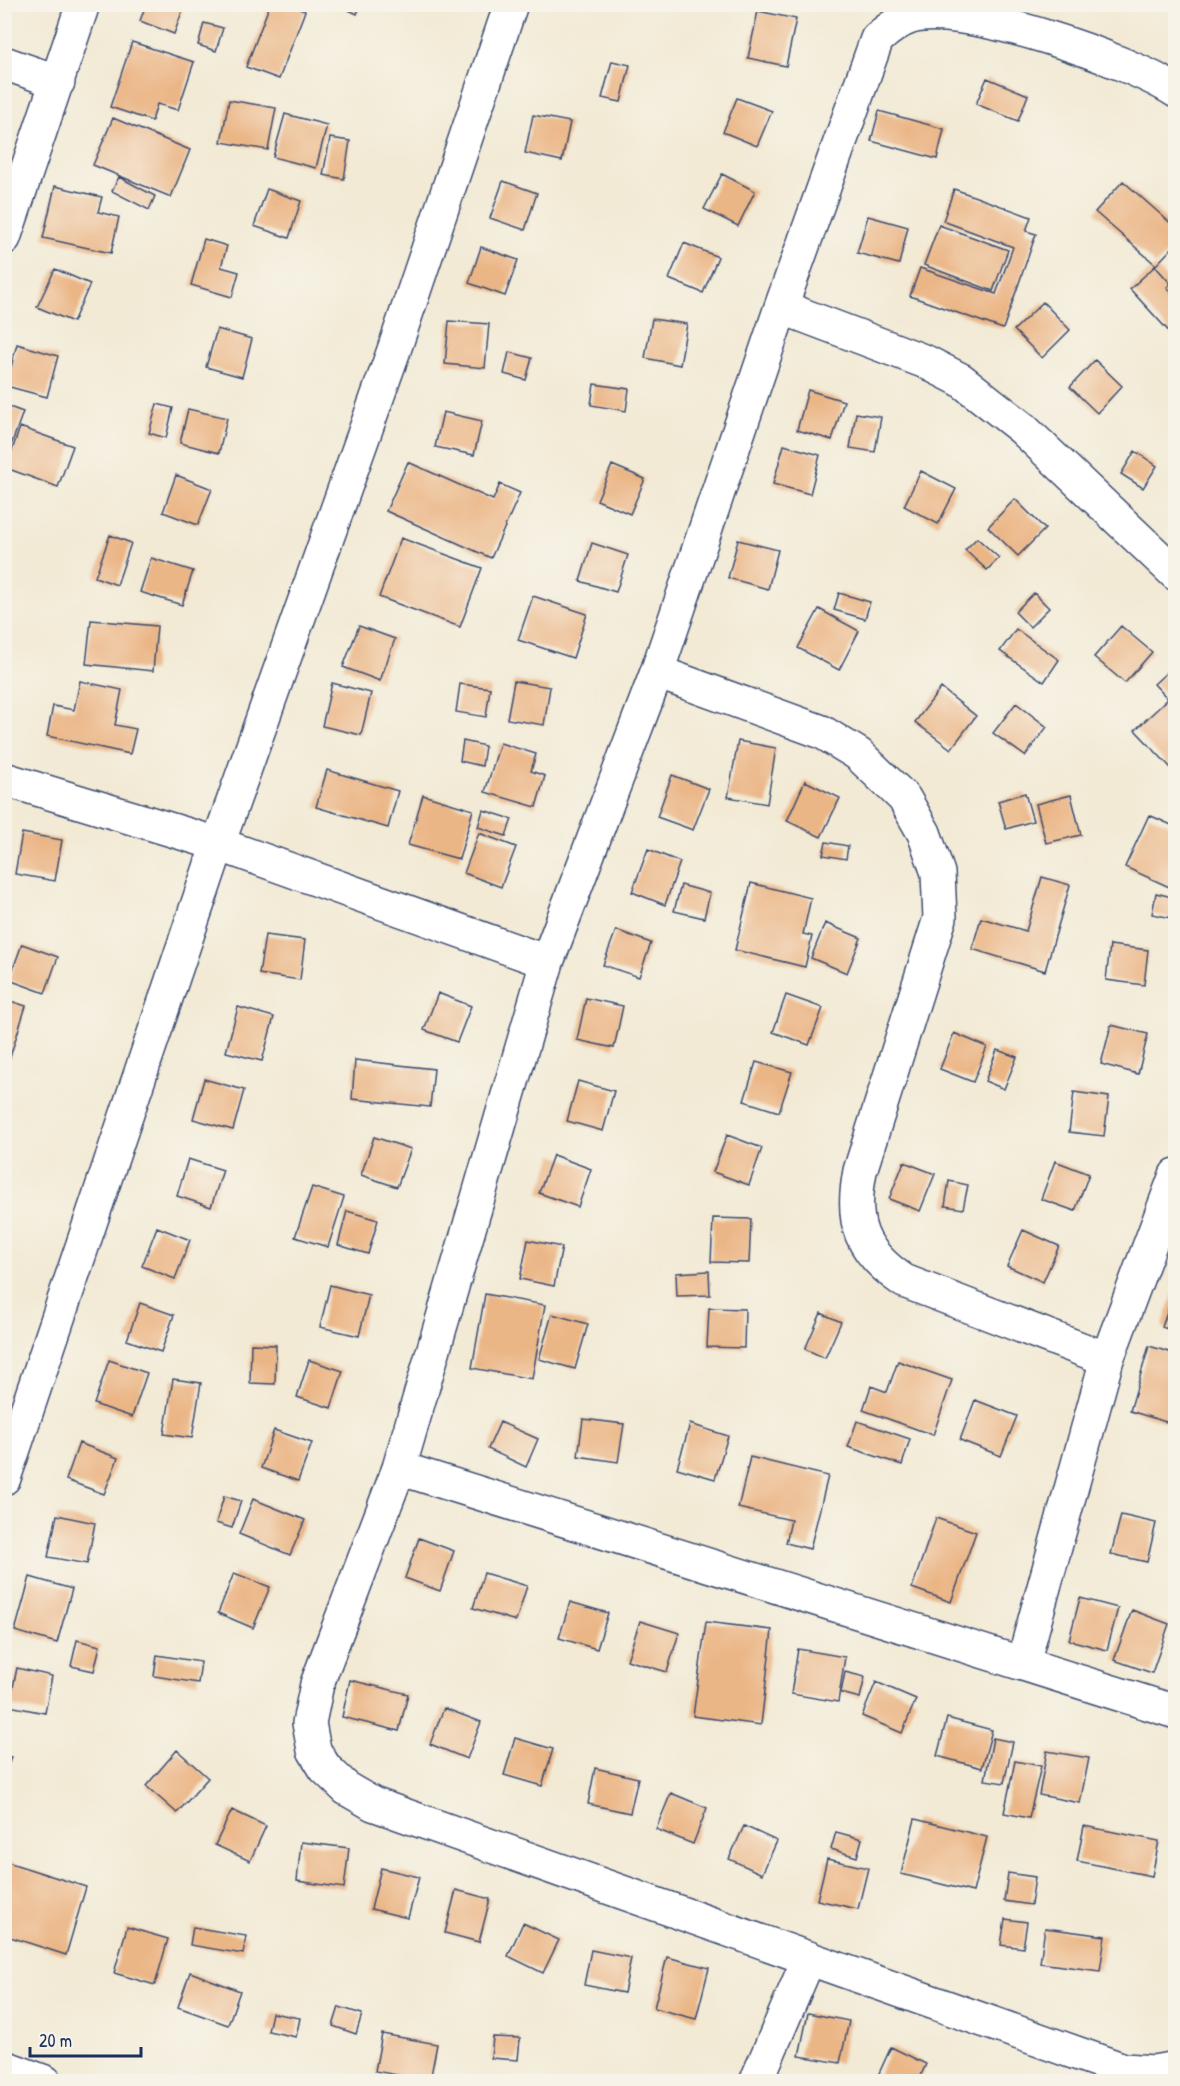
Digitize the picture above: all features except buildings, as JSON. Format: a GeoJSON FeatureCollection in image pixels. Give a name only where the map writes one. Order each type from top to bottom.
{"type":"FeatureCollection","features":[{"type":"Feature","properties":{"kind":"street"},"geometry":{"type":"LineString","coordinates":[[4,238],[83,4]]}},
{"type":"Feature","properties":{"kind":"street"},"geometry":{"type":"LineString","coordinates":[[4,1478],[218,844],[390,362],[511,4]]}},
{"type":"Feature","properties":{"kind":"street"},"geometry":{"type":"LineString","coordinates":[[1176,91],[1114,59],[970,17],[932,14],[911,17],[892,26],[877,39],[781,307],[657,672],[547,962],[399,1468],[317,1684],[309,1723],[314,1750],[325,1768],[347,1789],[373,1804],[1124,2070],[1154,2072],[1176,2068]]}},
{"type":"Feature","properties":{"kind":"street"},"geometry":{"type":"LineString","coordinates":[[4,63],[58,82]]}},
{"type":"Feature","properties":{"kind":"street"},"geometry":{"type":"LineString","coordinates":[[781,307],[926,362],[961,380],[1022,428],[1176,574]]}},
{"type":"Feature","properties":{"kind":"street"},"geometry":{"type":"LineString","coordinates":[[657,672],[822,732],[858,754],[904,798],[927,843],[938,873],[940,918],[855,1193],[855,1216],[864,1243],[882,1266],[904,1281],[1107,1359]]}},
{"type":"Feature","properties":{"kind":"street"},"geometry":{"type":"LineString","coordinates":[[4,779],[218,844],[547,962]]}},
{"type":"Feature","properties":{"kind":"street"},"geometry":{"type":"LineString","coordinates":[[1023,1663],[1107,1359],[1176,1175]]}},
{"type":"Feature","properties":{"kind":"street"},"geometry":{"type":"LineString","coordinates":[[399,1468],[1176,1712]]}},
{"type":"Feature","properties":{"kind":"street"},"geometry":{"type":"LineString","coordinates":[[756,2082],[809,1958]]}},
{"type":"Feature","properties":{"kind":"street"},"geometry":{"type":"LineString","coordinates":[[4,2067],[45,2082]]}}]}
